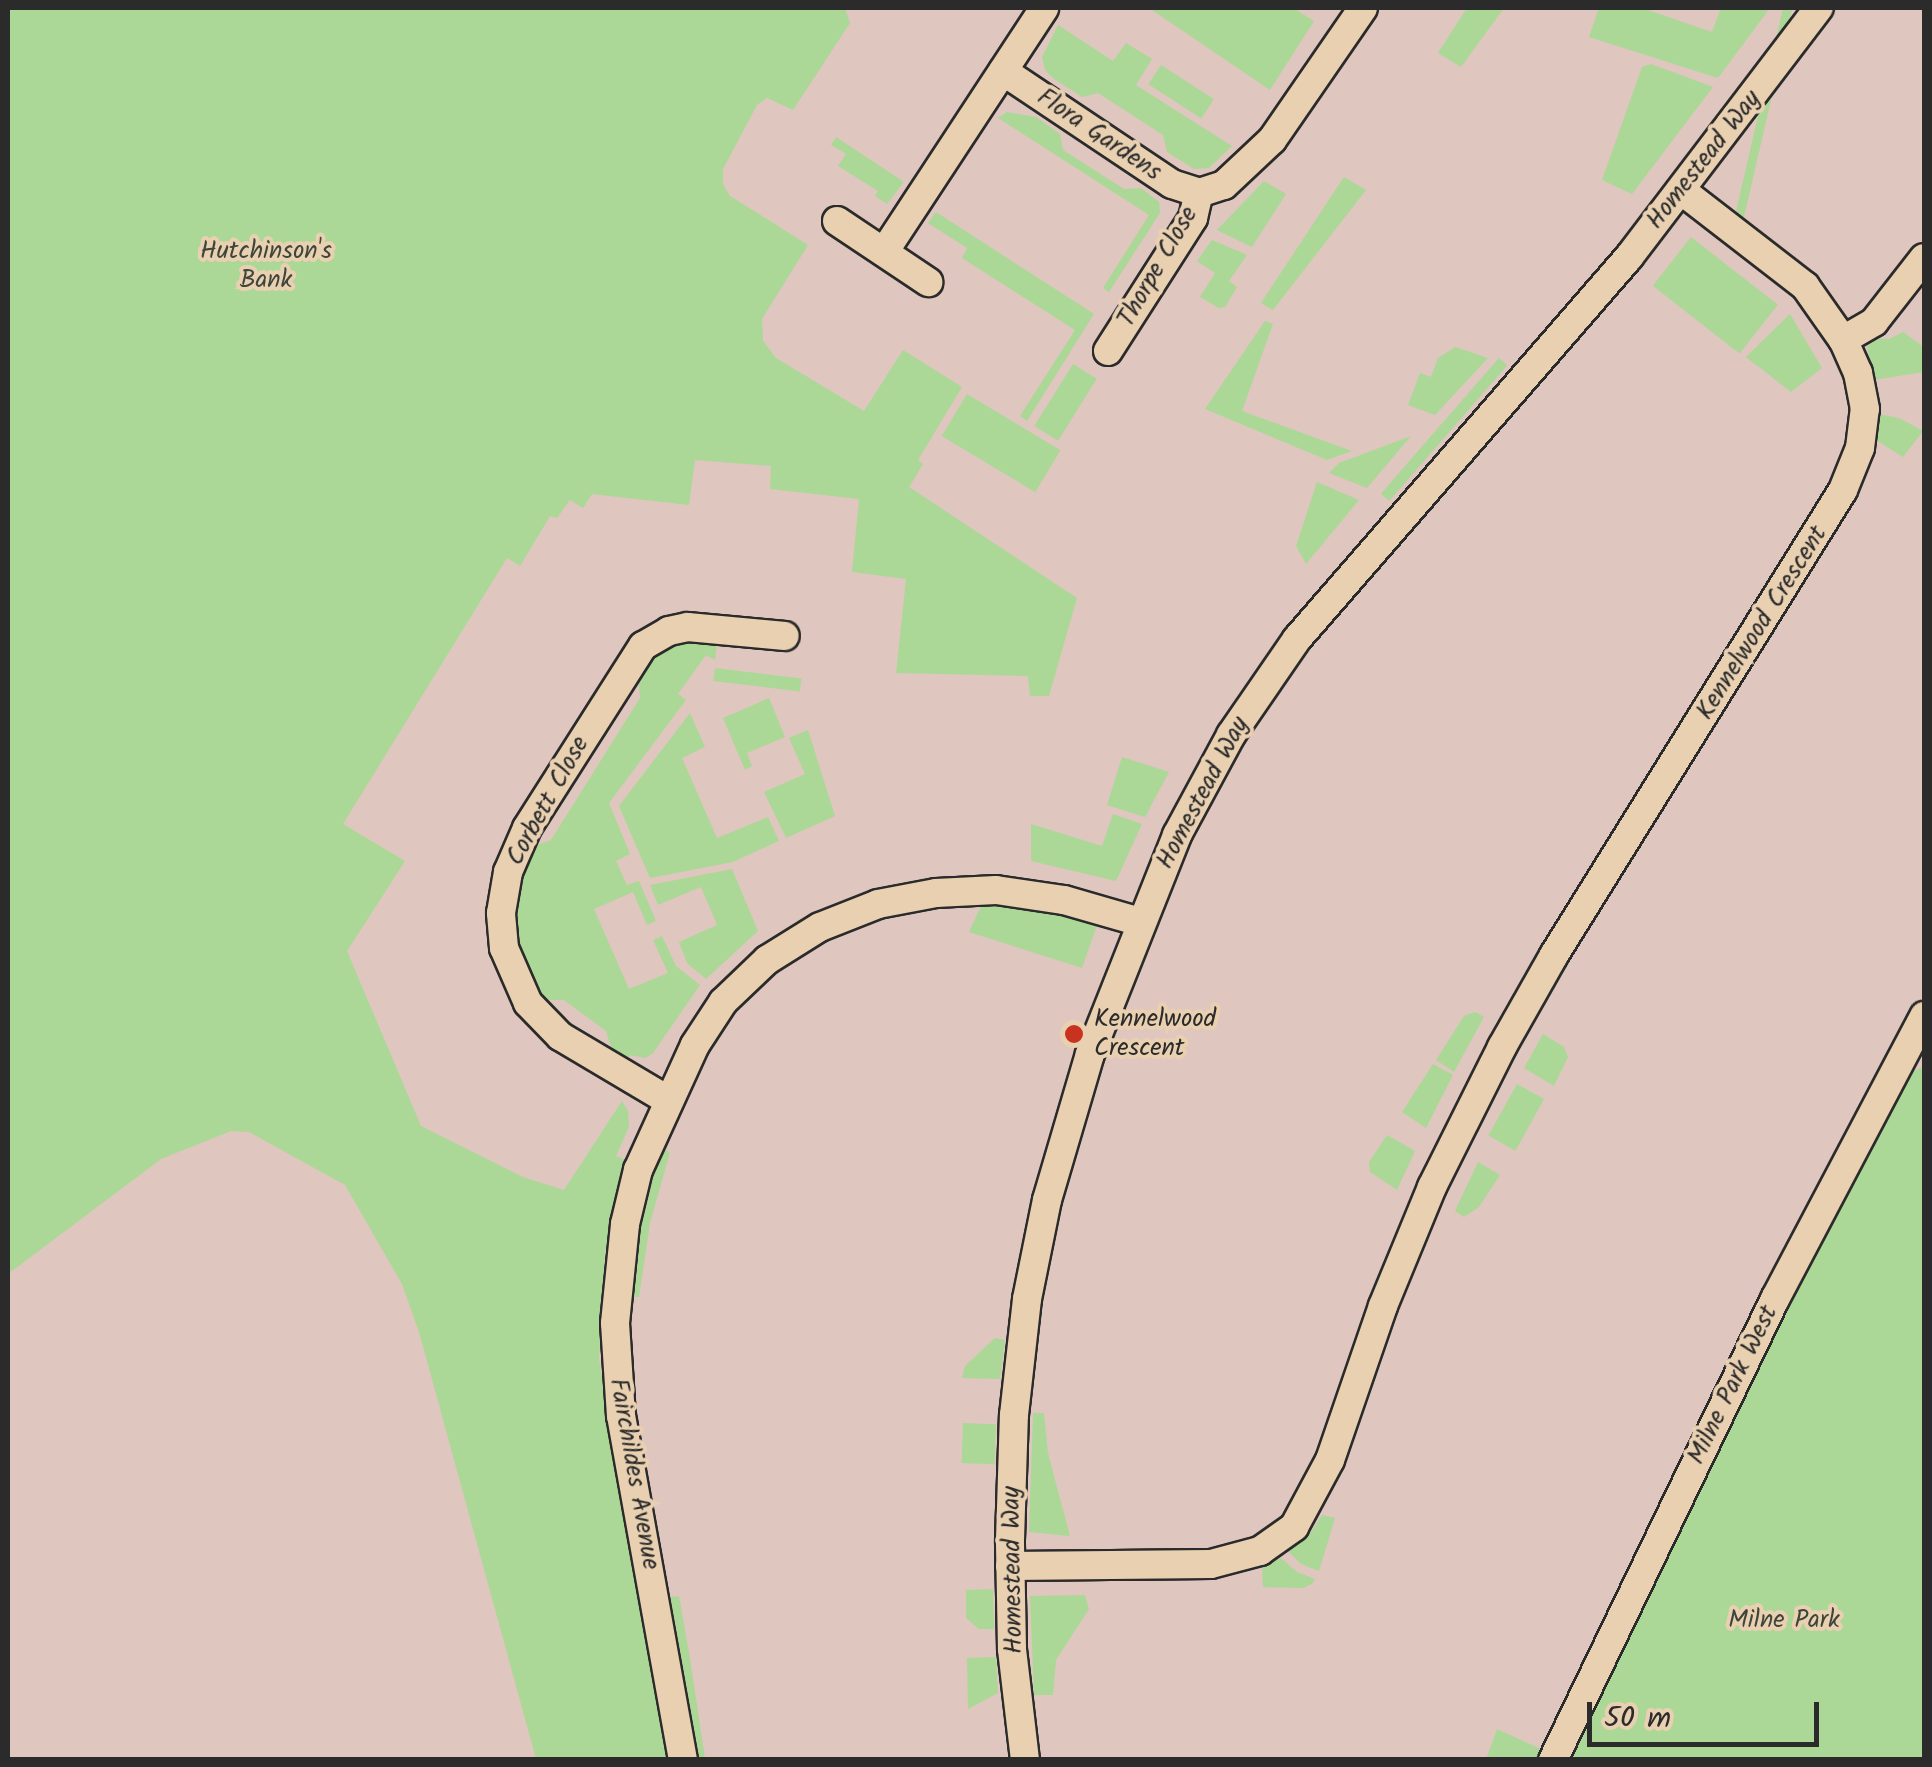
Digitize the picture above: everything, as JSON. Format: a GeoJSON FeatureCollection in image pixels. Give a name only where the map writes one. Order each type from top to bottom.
{"type":"FeatureCollection","features":[{"type":"Feature","properties":{"kind":"street"},"geometry":{"type":"LineString","coordinates":[[884,252],[1044,8]]}},
{"type":"Feature","properties":{"kind":"street","name":"Thorpe Close"},"geometry":{"type":"LineString","coordinates":[[1108,351],[1193,218],[1199,193],[1224,185],[1277,134],[1363,8]]}},
{"type":"Feature","properties":{"kind":"street","name":"Homestead Way"},"geometry":{"type":"LineString","coordinates":[[1024,1760],[1012,1649],[1010,1566],[1016,1402],[1034,1260],[1074,1102],[1140,922],[1215,762],[1297,638],[1629,257],[1819,8]]}},
{"type":"Feature","properties":{"kind":"street","name":"Flora Gardens"},"geometry":{"type":"LineString","coordinates":[[1003,70],[1172,184],[1199,193]]}},
{"type":"Feature","properties":{"kind":"street","name":"Kennelwood Crescent"},"geometry":{"type":"LineString","coordinates":[[1010,1566],[1211,1564],[1260,1551],[1284,1536],[1302,1516],[1330,1460],[1377,1322],[1432,1188],[1508,1037],[1853,469],[1864,407],[1858,373],[1843,340],[1805,286],[1681,190]]}},
{"type":"Feature","properties":{"kind":"street"},"geometry":{"type":"LineString","coordinates":[[837,221],[928,282]]}},
{"type":"Feature","properties":{"kind":"street"},"geometry":{"type":"LineString","coordinates":[[1843,340],[1874,322],[1924,258]]}},
{"type":"Feature","properties":{"kind":"street","name":"Corbett Close"},"geometry":{"type":"LineString","coordinates":[[666,1099],[560,1036],[528,1003],[504,948],[501,913],[508,872],[527,828],[643,646],[669,631],[688,628],[785,636]]}},
{"type":"Feature","properties":{"kind":"street","name":"Fairchildes Avenue"},"geometry":{"type":"LineString","coordinates":[[683,1760],[624,1436],[615,1354],[625,1224],[638,1170],[666,1099],[708,1023],[737,986],[778,952],[852,913],[905,897],[996,890],[1064,900],[1140,922]]}},
{"type":"Feature","properties":{"kind":"street","name":"Milne Park West"},"geometry":{"type":"LineString","coordinates":[[1553,1760],[1775,1300],[1924,1016]]}},
{"type":"Feature","properties":{"kind":"green space","name":"Hutchinson's Bank"},"geometry":{"type":"Polygon","coordinates":[[[8,8],[845,8],[850,23],[793,110],[767,98],[757,105],[723,169],[723,184],[730,196],[808,245],[762,319],[763,341],[776,358],[864,411],[903,350],[962,387],[918,460],[923,464],[909,487],[1077,598],[1049,696],[1030,696],[1028,676],[896,673],[906,579],[852,572],[859,499],[770,489],[771,466],[695,460],[689,505],[592,494],[583,508],[570,500],[557,518],[550,516],[520,566],[507,558],[343,824],[405,861],[347,951],[421,1126],[523,1177],[564,1190],[622,1101],[628,1111],[629,1127],[616,1156],[627,1161],[605,1252],[599,1359],[667,1759],[536,1759],[419,1332],[402,1284],[345,1185],[249,1132],[231,1131],[161,1159],[8,1274],[8,8]]]}},
{"type":"Feature","properties":{"kind":"green space"},"geometry":{"type":"Polygon","coordinates":[[[1149,8],[1293,8],[1314,21],[1270,90],[1149,8]]]}},
{"type":"Feature","properties":{"kind":"green space"},"geometry":{"type":"Polygon","coordinates":[[[1467,8],[1504,8],[1461,67],[1438,53],[1467,8]]]}},
{"type":"Feature","properties":{"kind":"green space"},"geometry":{"type":"Polygon","coordinates":[[[1599,8],[1642,8],[1712,32],[1721,8],[1770,8],[1718,78],[1589,37],[1599,8]]]}},
{"type":"Feature","properties":{"kind":"green space"},"geometry":{"type":"Polygon","coordinates":[[[1783,8],[1792,10],[1739,240],[1730,238],[1783,8]]]}},
{"type":"Feature","properties":{"kind":"green space"},"geometry":{"type":"Polygon","coordinates":[[[1058,25],[1113,61],[1126,43],[1152,59],[1136,85],[1232,146],[1209,168],[1194,169],[1167,152],[1163,135],[1098,93],[1082,97],[1054,79],[1045,70],[1042,57],[1058,25]]]}},
{"type":"Feature","properties":{"kind":"green space"},"geometry":{"type":"Polygon","coordinates":[[[1651,64],[1713,87],[1632,194],[1602,180],[1642,67],[1651,64]]]}},
{"type":"Feature","properties":{"kind":"green space"},"geometry":{"type":"Polygon","coordinates":[[[1161,65],[1214,99],[1201,119],[1148,84],[1161,65]]]}},
{"type":"Feature","properties":{"kind":"green space"},"geometry":{"type":"Polygon","coordinates":[[[1007,112],[1036,117],[1060,134],[1063,150],[1124,189],[1141,188],[1159,202],[1160,213],[1109,292],[1103,288],[1149,215],[998,118],[1007,112]]]}},
{"type":"Feature","properties":{"kind":"green space"},"geometry":{"type":"Polygon","coordinates":[[[836,137],[904,182],[887,204],[875,196],[878,191],[838,166],[846,154],[831,145],[836,137]]]}},
{"type":"Feature","properties":{"kind":"green space"},"geometry":{"type":"Polygon","coordinates":[[[1344,177],[1366,190],[1273,310],[1261,303],[1344,177]]]}},
{"type":"Feature","properties":{"kind":"green space"},"geometry":{"type":"Polygon","coordinates":[[[1264,181],[1286,194],[1252,247],[1217,230],[1264,181]]]}},
{"type":"Feature","properties":{"kind":"green space"},"geometry":{"type":"Polygon","coordinates":[[[936,212],[1094,314],[1027,421],[1020,416],[1075,330],[962,258],[967,248],[928,223],[936,212]]]}},
{"type":"Feature","properties":{"kind":"green space"},"geometry":{"type":"Polygon","coordinates":[[[1691,237],[1778,305],[1740,354],[1653,286],[1691,237]]]}},
{"type":"Feature","properties":{"kind":"green space"},"geometry":{"type":"Polygon","coordinates":[[[1212,240],[1247,255],[1229,281],[1237,287],[1225,307],[1219,308],[1200,297],[1215,273],[1197,261],[1212,240]]]}},
{"type":"Feature","properties":{"kind":"green space"},"geometry":{"type":"Polygon","coordinates":[[[1790,314],[1822,368],[1791,392],[1746,357],[1790,314]]]}},
{"type":"Feature","properties":{"kind":"green space"},"geometry":{"type":"Polygon","coordinates":[[[1265,321],[1273,324],[1242,411],[1352,451],[1327,460],[1205,409],[1265,321]]]}},
{"type":"Feature","properties":{"kind":"green space"},"geometry":{"type":"Polygon","coordinates":[[[1903,332],[1924,347],[1924,372],[1873,380],[1867,347],[1872,338],[1889,339],[1903,332]]]}},
{"type":"Feature","properties":{"kind":"green space"},"geometry":{"type":"Polygon","coordinates":[[[1455,347],[1488,358],[1435,415],[1408,405],[1420,373],[1431,377],[1438,358],[1455,347]]]}},
{"type":"Feature","properties":{"kind":"green space"},"geometry":{"type":"Polygon","coordinates":[[[1499,358],[1507,365],[1389,501],[1381,494],[1499,358]]]}},
{"type":"Feature","properties":{"kind":"green space"},"geometry":{"type":"Polygon","coordinates":[[[1073,364],[1097,379],[1058,441],[1034,426],[1073,364]]]}},
{"type":"Feature","properties":{"kind":"green space"},"geometry":{"type":"Polygon","coordinates":[[[967,394],[1060,450],[1035,492],[942,436],[967,394]]]}},
{"type":"Feature","properties":{"kind":"green space"},"geometry":{"type":"Polygon","coordinates":[[[1878,414],[1899,418],[1923,431],[1903,457],[1876,440],[1878,414]]]}},
{"type":"Feature","properties":{"kind":"green space"},"geometry":{"type":"Polygon","coordinates":[[[1411,436],[1367,488],[1329,473],[1339,463],[1411,436]]]}},
{"type":"Feature","properties":{"kind":"green space"},"geometry":{"type":"Polygon","coordinates":[[[1317,482],[1359,500],[1306,564],[1296,546],[1317,482]]]}},
{"type":"Feature","properties":{"kind":"green space"},"geometry":{"type":"Polygon","coordinates":[[[683,641],[717,643],[715,660],[706,655],[678,694],[686,700],[609,803],[630,854],[616,861],[627,885],[639,881],[656,921],[647,925],[633,892],[594,909],[629,989],[668,973],[653,940],[662,936],[676,966],[700,985],[653,1053],[645,1058],[630,1055],[627,1060],[612,1050],[606,1031],[564,1000],[543,1000],[518,948],[514,911],[519,878],[532,847],[551,840],[640,698],[638,676],[665,647],[683,641]]]}},
{"type":"Feature","properties":{"kind":"green space"},"geometry":{"type":"Polygon","coordinates":[[[715,668],[801,679],[800,692],[713,681],[715,668]]]}},
{"type":"Feature","properties":{"kind":"green space"},"geometry":{"type":"Polygon","coordinates":[[[769,698],[785,737],[747,753],[752,766],[745,770],[723,718],[769,698]]]}},
{"type":"Feature","properties":{"kind":"green space"},"geometry":{"type":"Polygon","coordinates":[[[690,713],[705,747],[682,758],[717,838],[768,817],[779,841],[733,862],[650,878],[619,806],[690,713]]]}},
{"type":"Feature","properties":{"kind":"green space"},"geometry":{"type":"Polygon","coordinates":[[[808,730],[835,816],[786,838],[764,792],[805,774],[789,738],[808,730]]]}},
{"type":"Feature","properties":{"kind":"green space"},"geometry":{"type":"Polygon","coordinates":[[[1122,757],[1169,772],[1145,817],[1107,805],[1122,757]]]}},
{"type":"Feature","properties":{"kind":"green space"},"geometry":{"type":"Polygon","coordinates":[[[1113,814],[1142,824],[1116,881],[1031,861],[1031,824],[1102,846],[1113,814]]]}},
{"type":"Feature","properties":{"kind":"green space"},"geometry":{"type":"Polygon","coordinates":[[[732,869],[758,931],[706,979],[687,963],[679,942],[717,925],[701,887],[658,905],[650,885],[732,869]]]}},
{"type":"Feature","properties":{"kind":"green space"},"geometry":{"type":"Polygon","coordinates":[[[982,904],[1071,915],[1097,925],[1082,968],[969,932],[982,904]]]}},
{"type":"Feature","properties":{"kind":"green space"},"geometry":{"type":"Polygon","coordinates":[[[1475,1012],[1484,1017],[1454,1072],[1436,1060],[1464,1016],[1475,1012]]]}},
{"type":"Feature","properties":{"kind":"green space"},"geometry":{"type":"Polygon","coordinates":[[[1543,1034],[1564,1047],[1568,1057],[1554,1086],[1524,1068],[1543,1034]]]}},
{"type":"Feature","properties":{"kind":"green space"},"geometry":{"type":"Polygon","coordinates":[[[1433,1064],[1453,1075],[1426,1128],[1402,1112],[1433,1064]]]}},
{"type":"Feature","properties":{"kind":"green space","name":"Milne Park"},"geometry":{"type":"Polygon","coordinates":[[[1924,1066],[1924,1759],[1566,1760],[1804,1269],[1908,1074],[1924,1066]]]}},
{"type":"Feature","properties":{"kind":"green space"},"geometry":{"type":"Polygon","coordinates":[[[1517,1084],[1544,1099],[1516,1151],[1488,1136],[1517,1084]]]}},
{"type":"Feature","properties":{"kind":"green space"},"geometry":{"type":"Polygon","coordinates":[[[1387,1135],[1415,1151],[1397,1190],[1370,1172],[1369,1162],[1387,1135]]]}},
{"type":"Feature","properties":{"kind":"green space"},"geometry":{"type":"Polygon","coordinates":[[[661,1148],[670,1152],[650,1223],[639,1297],[631,1297],[641,1222],[661,1148]]]}},
{"type":"Feature","properties":{"kind":"green space"},"geometry":{"type":"Polygon","coordinates":[[[1478,1162],[1500,1175],[1479,1207],[1464,1217],[1455,1211],[1478,1162]]]}},
{"type":"Feature","properties":{"kind":"green space"},"geometry":{"type":"Polygon","coordinates":[[[995,1338],[1005,1340],[1000,1379],[962,1378],[965,1366],[995,1338]]]}},
{"type":"Feature","properties":{"kind":"green space"},"geometry":{"type":"Polygon","coordinates":[[[1033,1413],[1044,1413],[1048,1453],[1070,1536],[1029,1532],[1033,1413]]]}},
{"type":"Feature","properties":{"kind":"green space"},"geometry":{"type":"Polygon","coordinates":[[[963,1423],[996,1424],[995,1464],[962,1463],[963,1423]]]}},
{"type":"Feature","properties":{"kind":"green space"},"geometry":{"type":"Polygon","coordinates":[[[1322,1515],[1335,1518],[1319,1571],[1301,1564],[1288,1551],[1312,1531],[1322,1515]]]}},
{"type":"Feature","properties":{"kind":"green space"},"geometry":{"type":"Polygon","coordinates":[[[1281,1558],[1297,1572],[1315,1579],[1312,1584],[1303,1588],[1263,1587],[1262,1566],[1281,1558]]]}},
{"type":"Feature","properties":{"kind":"green space"},"geometry":{"type":"Polygon","coordinates":[[[993,1589],[994,1629],[979,1629],[966,1618],[966,1590],[993,1589]]]}},
{"type":"Feature","properties":{"kind":"green space"},"geometry":{"type":"Polygon","coordinates":[[[1085,1595],[1089,1609],[1056,1660],[1053,1695],[1034,1695],[1030,1596],[1085,1595]]]}},
{"type":"Feature","properties":{"kind":"green space"},"geometry":{"type":"Polygon","coordinates":[[[679,1596],[705,1759],[697,1759],[670,1597],[679,1596]]]}},
{"type":"Feature","properties":{"kind":"green space"},"geometry":{"type":"Polygon","coordinates":[[[996,1657],[998,1693],[968,1709],[967,1658],[996,1657]]]}},
{"type":"Feature","properties":{"kind":"green space"},"geometry":{"type":"Polygon","coordinates":[[[1497,1729],[1543,1750],[1539,1759],[1486,1760],[1497,1729]]]}},
{"type":"Feature","properties":{"kind":"place","name":"Kennelwood Crescent"},"geometry":{"type":"Point","coordinates":[1074,1034]}}]}
